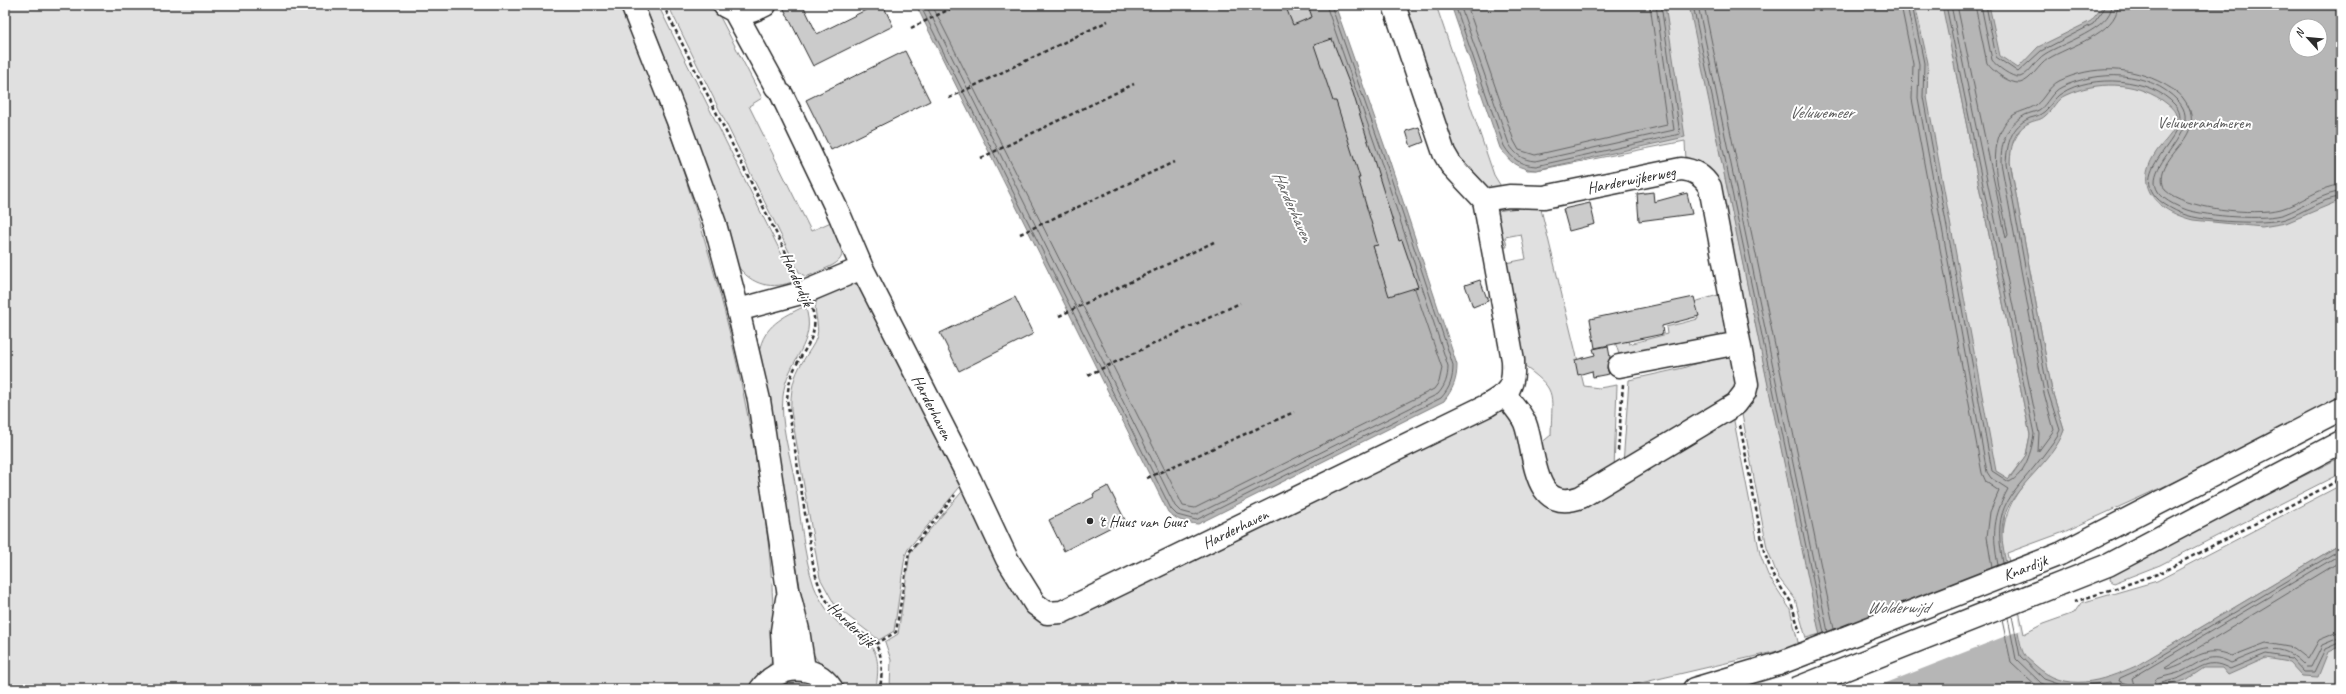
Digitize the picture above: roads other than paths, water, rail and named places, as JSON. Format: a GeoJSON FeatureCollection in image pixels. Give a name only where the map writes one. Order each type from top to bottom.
{"type":"FeatureCollection","features":[{"type":"Feature","properties":{"kind":"street"},"geometry":{"type":"LineString","coordinates":[[632,5],[678,121],[715,224],[738,310],[759,400],[788,590],[782,631],[794,670]]}},
{"type":"Feature","properties":{"kind":"street"},"geometry":{"type":"LineString","coordinates":[[729,9],[750,13],[765,5]]}},
{"type":"Feature","properties":{"kind":"street"},"geometry":{"type":"LineString","coordinates":[[1394,5],[1444,153],[1451,165],[1484,200],[1513,360],[1513,381],[1505,396]]}},
{"type":"Feature","properties":{"kind":"street","name":"Harderhaven"},"geometry":{"type":"LineString","coordinates":[[729,9],[779,91],[840,216],[862,268],[970,480],[1007,559],[1035,604],[1048,613],[1062,612],[1505,396]]}},
{"type":"Feature","properties":{"kind":"street","name":"Harderwijkerweg"},"geometry":{"type":"LineString","coordinates":[[1484,200],[1509,196],[1544,197],[1681,169],[1697,173],[1705,179],[1710,187],[1747,384],[1745,392],[1736,404],[1573,500],[1565,500],[1551,496],[1545,491],[1538,480],[1525,423],[1505,396]]}},
{"type":"Feature","properties":{"kind":"street"},"geometry":{"type":"LineString","coordinates":[[738,310],[806,292],[862,268]]}},
{"type":"Feature","properties":{"kind":"street"},"geometry":{"type":"LineString","coordinates":[[1621,366],[1739,343]]}},
{"type":"Feature","properties":{"kind":"street","name":"Knardijk"},"geometry":{"type":"LineString","coordinates":[[1694,689],[1778,664],[2060,554],[2341,409]]}},
{"type":"Feature","properties":{"kind":"street","name":"Knardijk"},"geometry":{"type":"LineString","coordinates":[[1795,689],[2108,565],[2341,442]]}},
{"type":"Feature","properties":{"kind":"street"},"geometry":{"type":"LineString","coordinates":[[761,689],[767,681],[794,670],[824,679],[832,689]]}},
{"type":"Feature","properties":{"kind":"water"},"geometry":{"type":"Polygon","coordinates":[[[916,5],[1335,5],[1388,156],[1457,365],[1454,384],[1444,401],[1198,524],[1182,521],[1171,515],[1168,512],[916,5]]]}},
{"type":"Feature","properties":{"kind":"water"},"geometry":{"type":"Polygon","coordinates":[[[1451,5],[1665,5],[1685,137],[1536,170],[1519,167],[1507,158],[1500,148],[1451,5]]]}},
{"type":"Feature","properties":{"kind":"water","name":"Veluwemeer"},"geometry":{"type":"Polygon","coordinates":[[[1689,5],[1915,5],[1928,63],[1927,97],[1996,471],[2009,479],[2026,455],[2030,435],[1942,5],[1989,5],[2000,56],[2018,68],[2038,47],[2091,21],[2104,5],[2341,5],[2341,200],[2286,223],[2262,227],[2193,220],[2170,211],[2160,205],[2148,188],[2147,178],[2149,167],[2155,154],[2173,131],[2176,115],[2172,108],[2162,100],[2139,89],[2127,86],[2102,85],[2078,90],[2063,97],[2040,119],[2025,125],[2014,138],[2010,162],[2052,391],[2064,430],[2052,452],[2018,492],[2005,514],[2003,523],[2002,541],[2018,633],[2022,650],[2026,657],[2047,674],[2059,680],[2084,682],[2110,676],[2136,666],[2341,544],[2341,646],[2328,652],[2318,677],[2302,676],[2289,662],[2266,658],[2228,675],[2222,668],[2204,668],[2186,680],[2154,689],[2131,689],[2120,685],[2109,689],[1831,689],[1689,5]]]}},
{"type":"Feature","properties":{"kind":"place","name":"'t Huus van Guus"},"geometry":{"type":"Point","coordinates":[1090,521]}},
{"type":"Feature","properties":{"kind":"park label","name":"Veluwerandmeren"},"geometry":{"type":"Point","coordinates":[2204,122]}},
{"type":"Feature","properties":{"kind":"water label","name":"Wolderwijd"},"geometry":{"type":"Point","coordinates":[1898,607]}}]}
